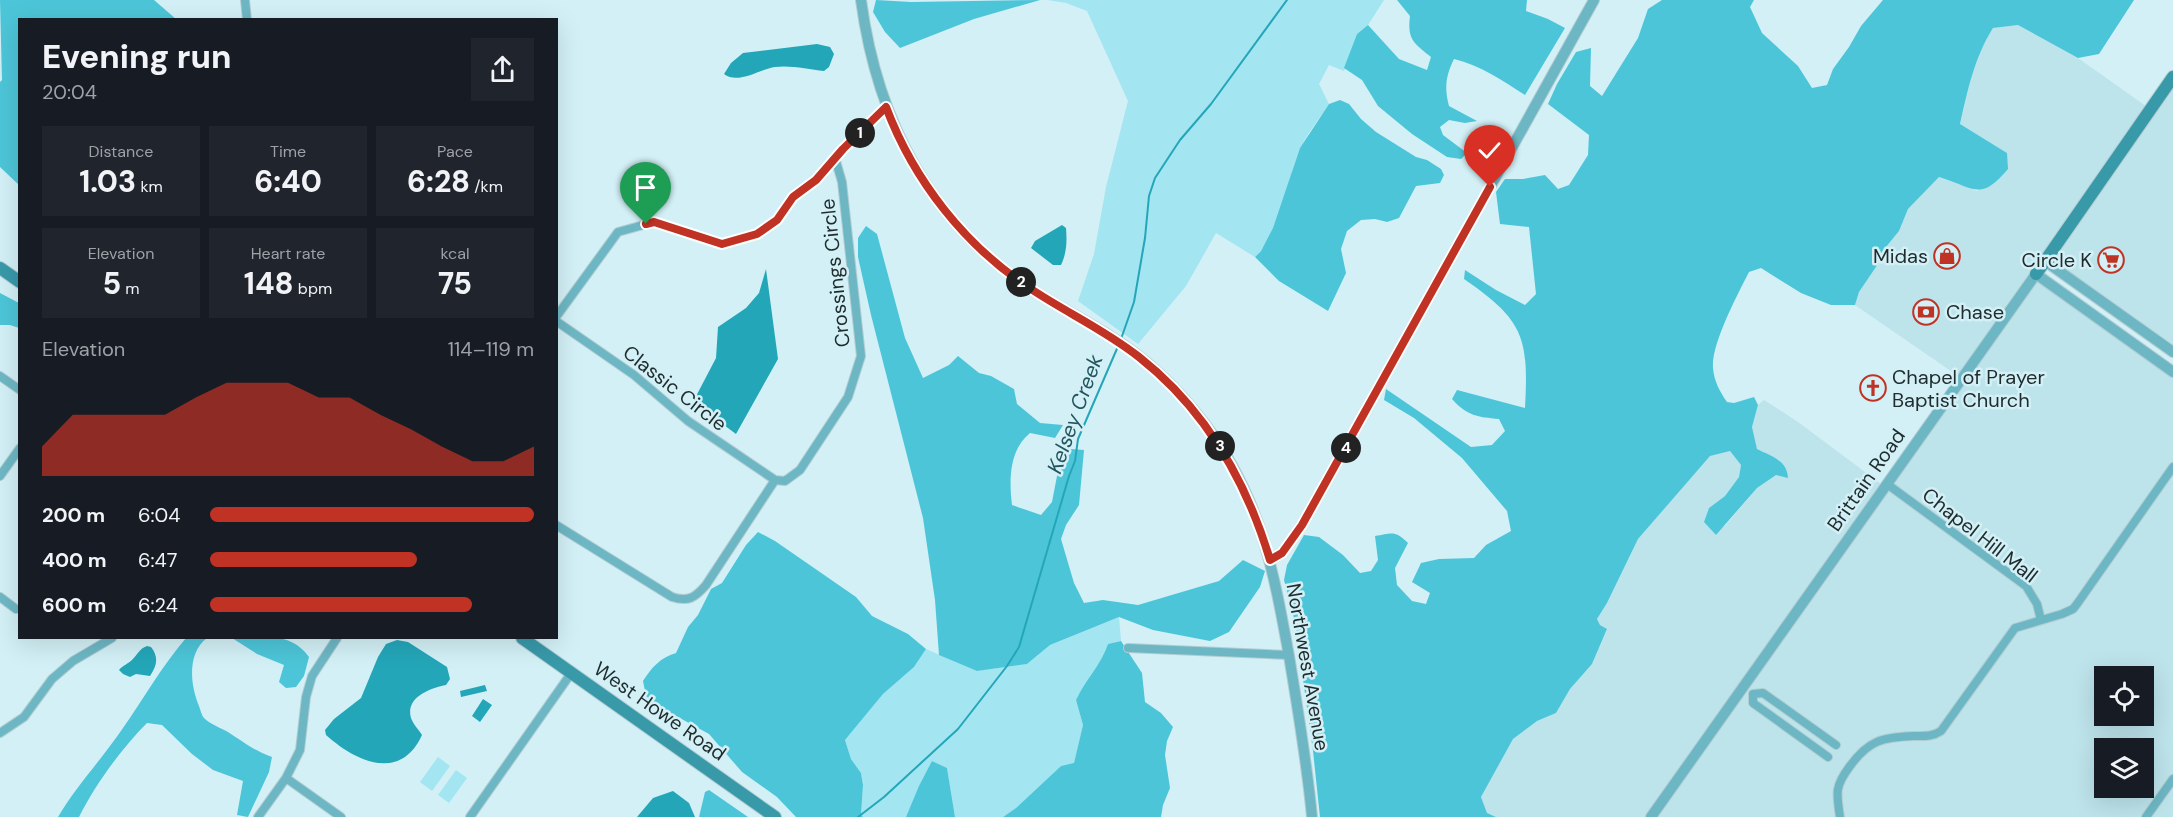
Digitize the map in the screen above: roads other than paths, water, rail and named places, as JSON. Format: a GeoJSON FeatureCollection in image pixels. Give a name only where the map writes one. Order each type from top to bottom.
{"type":"FeatureCollection","features":[{"type":"Feature","properties":{"kind":"main road","name":"Brittain Road"},"geometry":{"type":"LineString","coordinates":[[2036,274],[2173,77]]}},
{"type":"Feature","properties":{"kind":"main road"},"geometry":{"type":"LineString","coordinates":[[0,268],[18,281]]}},
{"type":"Feature","properties":{"kind":"main road","name":"West Howe Road"},"geometry":{"type":"LineString","coordinates":[[523,639],[775,817]]}},
{"type":"Feature","properties":{"kind":"street"},"geometry":{"type":"LineString","coordinates":[[245,0],[248,18]]}},
{"type":"Feature","properties":{"kind":"street","name":"Northwest Avenue"},"geometry":{"type":"LineString","coordinates":[[861,0],[873,66],[886,107],[899,136],[927,186],[968,237],[993,261],[1030,289],[1118,341],[1162,378],[1194,411],[1228,458],[1249,498],[1270,560],[1302,731],[1312,817]]}},
{"type":"Feature","properties":{"kind":"street"},"geometry":{"type":"LineString","coordinates":[[1270,560],[1282,553],[1302,525],[1594,0]]}},
{"type":"Feature","properties":{"kind":"street","name":"Crossings Circle"},"geometry":{"type":"LineString","coordinates":[[558,316],[618,232],[654,222],[722,244],[757,234],[777,220],[793,197],[816,180],[886,107]]}},
{"type":"Feature","properties":{"kind":"street","name":"Crossings Circle"},"geometry":{"type":"LineString","coordinates":[[775,480],[785,480],[800,470],[848,397],[861,356],[842,182],[835,158]]}},
{"type":"Feature","properties":{"kind":"street"},"geometry":{"type":"LineString","coordinates":[[2045,261],[2173,352]]}},
{"type":"Feature","properties":{"kind":"street"},"geometry":{"type":"LineString","coordinates":[[2036,274],[2173,372]]}},
{"type":"Feature","properties":{"kind":"street","name":"Brittain Road"},"geometry":{"type":"LineString","coordinates":[[1651,817],[1748,691],[1887,484],[2036,274]]}},
{"type":"Feature","properties":{"kind":"street","name":"Classic Circle"},"geometry":{"type":"LineString","coordinates":[[558,320],[634,375],[688,421],[775,480]]}},
{"type":"Feature","properties":{"kind":"street"},"geometry":{"type":"LineString","coordinates":[[0,376],[18,389]]}},
{"type":"Feature","properties":{"kind":"street"},"geometry":{"type":"LineString","coordinates":[[0,476],[18,451]]}},
{"type":"Feature","properties":{"kind":"street"},"geometry":{"type":"LineString","coordinates":[[1840,817],[1837,788],[1863,748],[1878,741],[1926,736],[1941,731],[2012,630],[2018,626],[2067,611],[2077,604],[2170,479],[2173,467]]}},
{"type":"Feature","properties":{"kind":"street"},"geometry":{"type":"LineString","coordinates":[[558,526],[672,597],[682,600],[689,599],[697,596],[705,585],[775,480]]}},
{"type":"Feature","properties":{"kind":"street","name":"Chapel Hill Mall"},"geometry":{"type":"LineString","coordinates":[[1887,484],[2026,586],[2037,604],[2041,620]]}},
{"type":"Feature","properties":{"kind":"street"},"geometry":{"type":"LineString","coordinates":[[0,597],[16,609]]}},
{"type":"Feature","properties":{"kind":"street"},"geometry":{"type":"LineString","coordinates":[[0,733],[24,717],[52,679],[66,667],[110,639]]}},
{"type":"Feature","properties":{"kind":"street"},"geometry":{"type":"LineString","coordinates":[[258,817],[286,778],[302,743],[306,697],[312,676],[336,639]]}},
{"type":"Feature","properties":{"kind":"street"},"geometry":{"type":"LineString","coordinates":[[1128,648],[1288,655]]}},
{"type":"Feature","properties":{"kind":"street"},"geometry":{"type":"LineString","coordinates":[[470,817],[572,672]]}},
{"type":"Feature","properties":{"kind":"street"},"geometry":{"type":"LineString","coordinates":[[1748,691],[1763,693],[1836,745]]}},
{"type":"Feature","properties":{"kind":"street"},"geometry":{"type":"LineString","coordinates":[[1748,691],[1753,703],[1828,757]]}},
{"type":"Feature","properties":{"kind":"street"},"geometry":{"type":"LineString","coordinates":[[286,778],[341,817]]}},
{"type":"Feature","properties":{"kind":"street"},"geometry":{"type":"LineString","coordinates":[[2146,817],[2173,779]]}},
{"type":"Feature","properties":{"kind":"waterway","name":"Kelsey Creek"},"geometry":{"type":"LineString","coordinates":[[1121,339],[1134,302],[1145,238],[1149,196],[1155,178],[1180,140],[1211,104],[1287,0]]}},
{"type":"Feature","properties":{"kind":"waterway","name":"Kelsey Creek"},"geometry":{"type":"LineString","coordinates":[[858,817],[884,797],[958,729],[1019,647],[1075,461],[1078,439],[1119,344]]}},
{"type":"Feature","properties":{"kind":"place","name":"Midas"},"geometry":{"type":"Point","coordinates":[1947,256]}},
{"type":"Feature","properties":{"kind":"place","name":"Circle K"},"geometry":{"type":"Point","coordinates":[2111,260]}},
{"type":"Feature","properties":{"kind":"place","name":"Chase"},"geometry":{"type":"Point","coordinates":[1926,312]}},
{"type":"Feature","properties":{"kind":"place","name":"Chapel of Prayer Baptist Church"},"geometry":{"type":"Point","coordinates":[1873,388]}}]}
